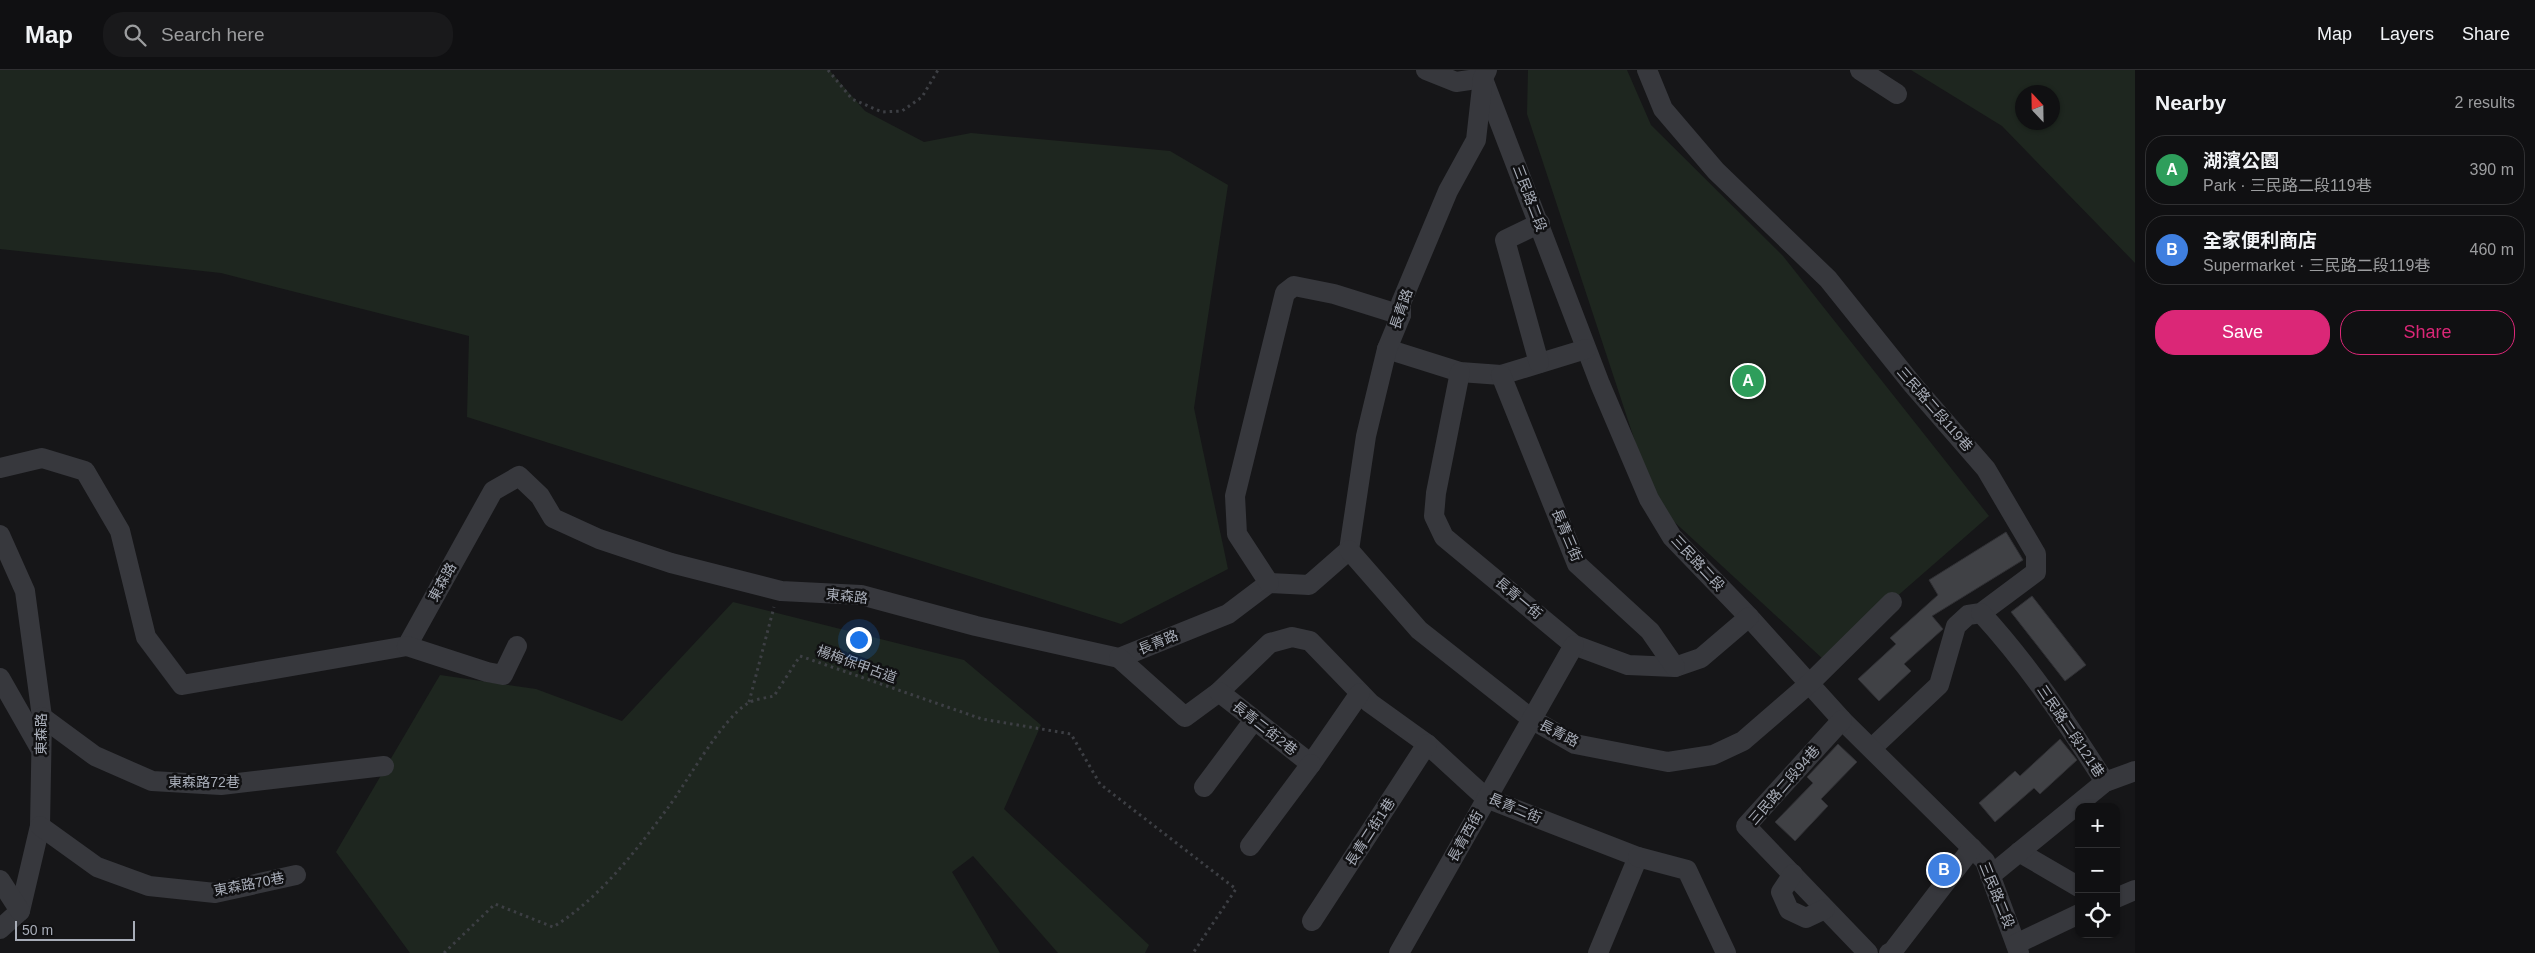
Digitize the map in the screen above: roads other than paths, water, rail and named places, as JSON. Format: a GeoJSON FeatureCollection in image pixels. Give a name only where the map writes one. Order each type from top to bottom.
{"type":"FeatureCollection","features":[{"type":"Feature","properties":{"kind":"street"},"geometry":{"type":"LineString","coordinates":[[1426,70],[1456,82],[1483,73]]}},
{"type":"Feature","properties":{"kind":"street","name":"三民路二段119巷"},"geometry":{"type":"LineString","coordinates":[[1647,70],[1663,109],[1716,172],[1828,279],[1913,385],[1986,469],[2036,554],[2036,572],[1981,613],[1968,615],[1956,626],[1939,685],[1872,748]]}},
{"type":"Feature","properties":{"kind":"street"},"geometry":{"type":"LineString","coordinates":[[1860,70],[1897,94]]}},
{"type":"Feature","properties":{"kind":"street","name":"三民路二段"},"geometry":{"type":"LineString","coordinates":[[1483,73],[1586,348],[1649,500],[1672,537],[1749,616],[1842,720],[1985,860],[2018,948]]}},
{"type":"Feature","properties":{"kind":"street","name":"長青路"},"geometry":{"type":"LineString","coordinates":[[1483,73],[1476,140],[1448,191],[1401,303],[1401,315],[1387,349],[1366,436],[1348,550],[1419,630],[1533,720],[1575,744],[1668,762],[1713,755],[1743,741],[1810,683],[1892,602]]}},
{"type":"Feature","properties":{"kind":"street"},"geometry":{"type":"LineString","coordinates":[[1539,363],[1505,240],[1540,223]]}},
{"type":"Feature","properties":{"kind":"street"},"geometry":{"type":"LineString","coordinates":[[1348,550],[1308,586],[1269,584],[1237,534],[1235,496],[1286,294],[1294,286],[1334,294],[1401,315]]}},
{"type":"Feature","properties":{"kind":"street"},"geometry":{"type":"LineString","coordinates":[[1387,349],[1460,372],[1501,375],[1586,348]]}},
{"type":"Feature","properties":{"kind":"street","name":"長青一街"},"geometry":{"type":"LineString","coordinates":[[1460,372],[1436,493],[1434,516],[1444,537],[1574,645],[1628,665],[1675,667],[1701,658],[1749,616]]}},
{"type":"Feature","properties":{"kind":"street","name":"長青三街"},"geometry":{"type":"LineString","coordinates":[[1501,375],[1577,564],[1650,632],[1675,667]]}},
{"type":"Feature","properties":{"kind":"street"},"geometry":{"type":"LineString","coordinates":[[0,468],[42,458],[85,471],[120,531],[146,637],[182,685],[407,646],[487,672],[503,675],[517,646]]}},
{"type":"Feature","properties":{"kind":"street","name":"東森路"},"geometry":{"type":"LineString","coordinates":[[407,646],[493,491],[519,476],[540,496],[553,518],[599,539],[671,563],[781,591],[861,595],[976,626],[1119,658]]}},
{"type":"Feature","properties":{"kind":"street","name":"東森路"},"geometry":{"type":"LineString","coordinates":[[0,534],[25,591],[42,717],[40,826],[20,911]]}},
{"type":"Feature","properties":{"kind":"street","name":"長青路"},"geometry":{"type":"LineString","coordinates":[[1119,658],[1228,614],[1269,584]]}},
{"type":"Feature","properties":{"kind":"street","name":"三民路二段121巷"},"geometry":{"type":"LineString","coordinates":[[1981,613],[2006,640],[2052,701],[2105,782],[1990,876]]}},
{"type":"Feature","properties":{"kind":"street","name":"長青二街"},"geometry":{"type":"LineString","coordinates":[[1218,692],[1270,643],[1292,637],[1310,641],[1370,703],[1427,744],[1486,798],[1638,857],[1687,870],[1726,953]]}},
{"type":"Feature","properties":{"kind":"street","name":"長青西街"},"geometry":{"type":"LineString","coordinates":[[1399,953],[1574,645]]}},
{"type":"Feature","properties":{"kind":"street"},"geometry":{"type":"LineString","coordinates":[[1119,658],[1185,717],[1218,692]]}},
{"type":"Feature","properties":{"kind":"street"},"geometry":{"type":"LineString","coordinates":[[0,678],[41,750]]}},
{"type":"Feature","properties":{"kind":"street","name":"長青二街2巷"},"geometry":{"type":"LineString","coordinates":[[1218,692],[1311,764]]}},
{"type":"Feature","properties":{"kind":"street","name":"長青二街2巷"},"geometry":{"type":"LineString","coordinates":[[1250,846],[1311,764],[1360,693]]}},
{"type":"Feature","properties":{"kind":"street","name":"東森路72巷"},"geometry":{"type":"LineString","coordinates":[[42,717],[95,756],[152,781],[221,786],[384,766]]}},
{"type":"Feature","properties":{"kind":"street"},"geometry":{"type":"LineString","coordinates":[[1204,787],[1254,720]]}},
{"type":"Feature","properties":{"kind":"street","name":"三民路二段94巷"},"geometry":{"type":"LineString","coordinates":[[1825,909],[1746,826],[1842,720]]}},
{"type":"Feature","properties":{"kind":"street","name":"長青二街1巷"},"geometry":{"type":"LineString","coordinates":[[1312,921],[1427,744]]}},
{"type":"Feature","properties":{"kind":"street"},"geometry":{"type":"LineString","coordinates":[[2105,782],[2135,771]]}},
{"type":"Feature","properties":{"kind":"street","name":"東森路70巷"},"geometry":{"type":"LineString","coordinates":[[40,826],[97,867],[149,886],[215,893],[296,876]]}},
{"type":"Feature","properties":{"kind":"street"},"geometry":{"type":"LineString","coordinates":[[1889,953],[1892,952],[1972,848]]}},
{"type":"Feature","properties":{"kind":"street"},"geometry":{"type":"LineString","coordinates":[[2019,852],[2075,884]]}},
{"type":"Feature","properties":{"kind":"street"},"geometry":{"type":"LineString","coordinates":[[1598,953],[1638,857]]}},
{"type":"Feature","properties":{"kind":"street"},"geometry":{"type":"LineString","coordinates":[[1793,874],[1781,892],[1789,910],[1806,918],[1825,909],[1868,953]]}},
{"type":"Feature","properties":{"kind":"street"},"geometry":{"type":"LineString","coordinates":[[0,880],[20,911],[0,929]]}},
{"type":"Feature","properties":{"kind":"street"},"geometry":{"type":"LineString","coordinates":[[2120,896],[2135,890]]}},
{"type":"Feature","properties":{"kind":"street"},"geometry":{"type":"LineString","coordinates":[[2018,948],[2075,916]]}},
{"type":"Feature","properties":{"kind":"place","name":"湖濱公園"},"geometry":{"type":"Point","coordinates":[1748,381]}},
{"type":"Feature","properties":{"kind":"place","name":"全家便利商店"},"geometry":{"type":"Point","coordinates":[1944,870]}}]}
